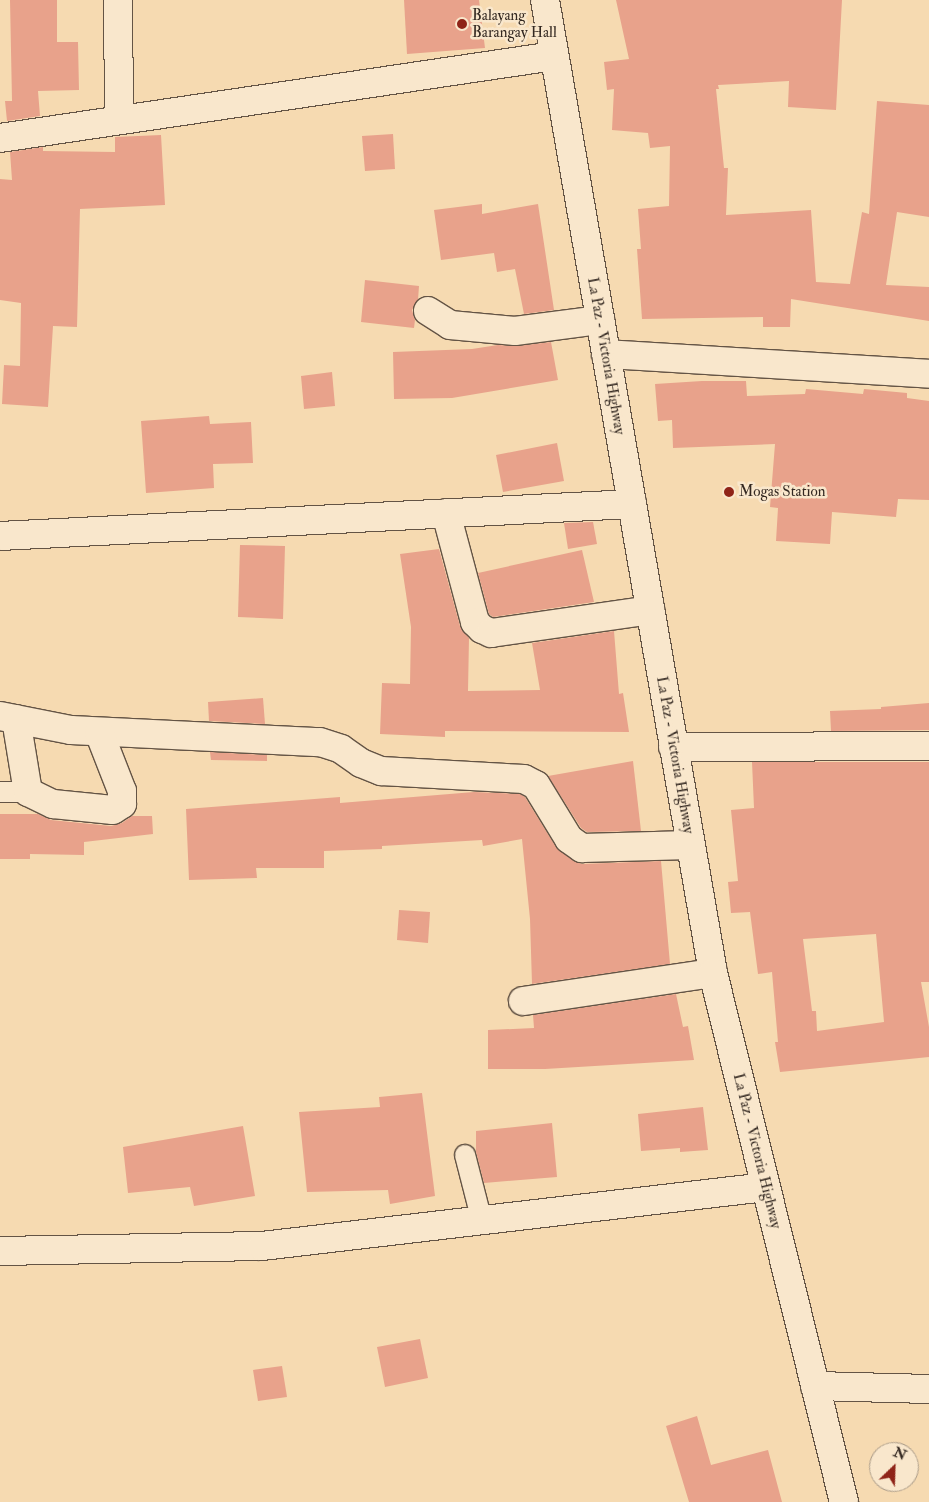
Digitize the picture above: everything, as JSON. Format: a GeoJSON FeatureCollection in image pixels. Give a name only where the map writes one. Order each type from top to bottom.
{"type":"FeatureCollection","features":[{"type":"Feature","properties":{"kind":"street"},"geometry":{"type":"LineString","coordinates":[[118,0],[119,118]]}},
{"type":"Feature","properties":{"kind":"street","name":"La Paz - Victoria Highway"},"geometry":{"type":"LineString","coordinates":[[545,0],[712,973],[844,1502]]}},
{"type":"Feature","properties":{"kind":"street"},"geometry":{"type":"LineString","coordinates":[[0,138],[119,118],[554,56]]}},
{"type":"Feature","properties":{"kind":"street"},"geometry":{"type":"LineString","coordinates":[[428,311],[450,325],[515,331],[600,320]]}},
{"type":"Feature","properties":{"kind":"street"},"geometry":{"type":"LineString","coordinates":[[606,354],[929,374]]}},
{"type":"Feature","properties":{"kind":"street"},"geometry":{"type":"LineString","coordinates":[[0,536],[632,504]]}},
{"type":"Feature","properties":{"kind":"street"},"geometry":{"type":"LineString","coordinates":[[446,513],[475,622],[482,629],[491,633],[650,610]]}},
{"type":"Feature","properties":{"kind":"street"},"geometry":{"type":"LineString","coordinates":[[99,732],[122,791],[122,804],[114,810],[53,804],[28,792],[8,718],[70,730],[320,742],[341,749],[361,763],[381,771],[524,779],[536,785],[569,838],[582,848],[690,845]]}},
{"type":"Feature","properties":{"kind":"street"},"geometry":{"type":"LineString","coordinates":[[673,747],[929,746]]}},
{"type":"Feature","properties":{"kind":"street"},"geometry":{"type":"LineString","coordinates":[[523,1000],[712,973]]}},
{"type":"Feature","properties":{"kind":"street"},"geometry":{"type":"LineString","coordinates":[[0,1251],[262,1246],[766,1187]]}},
{"type":"Feature","properties":{"kind":"street"},"geometry":{"type":"LineString","coordinates":[[815,1386],[929,1389]]}},
{"type":"Feature","properties":{"kind":"lane"},"geometry":{"type":"LineString","coordinates":[[0,792],[28,792]]}},
{"type":"Feature","properties":{"kind":"lane"},"geometry":{"type":"LineString","coordinates":[[465,1155],[482,1221]]}},
{"type":"Feature","properties":{"kind":"building"},"geometry":{"type":"Polygon","coordinates":[[[10,0],[57,0],[57,42],[78,42],[79,90],[38,91],[40,116],[7,121],[5,101],[12,101],[10,0]]]}},
{"type":"Feature","properties":{"kind":"building"},"geometry":{"type":"Polygon","coordinates":[[[404,0],[479,0],[485,48],[407,54],[404,0]]]}},
{"type":"Feature","properties":{"kind":"building"},"geometry":{"type":"Polygon","coordinates":[[[616,0],[842,0],[836,110],[788,107],[789,81],[718,85],[719,89],[716,89],[724,168],[728,168],[726,215],[811,210],[816,282],[850,284],[862,212],[869,214],[877,101],[929,105],[929,217],[897,212],[886,285],[929,287],[929,321],[791,299],[790,327],[763,327],[763,317],[642,319],[637,249],[641,249],[638,209],[669,206],[670,146],[650,148],[648,133],[612,130],[614,89],[607,90],[604,62],[629,59],[616,0]]]}},
{"type":"Feature","properties":{"kind":"building"},"geometry":{"type":"Polygon","coordinates":[[[393,134],[395,169],[365,171],[362,136],[393,134]]]}},
{"type":"Feature","properties":{"kind":"building"},"geometry":{"type":"Polygon","coordinates":[[[161,135],[165,205],[80,209],[77,327],[53,326],[48,407],[2,404],[4,365],[20,366],[21,303],[0,300],[0,179],[12,180],[10,152],[43,147],[43,151],[115,152],[115,137],[161,135]]]}},
{"type":"Feature","properties":{"kind":"building"},"geometry":{"type":"Polygon","coordinates":[[[482,204],[482,214],[538,204],[554,310],[524,314],[515,269],[497,272],[494,253],[441,260],[434,210],[482,204]]]}},
{"type":"Feature","properties":{"kind":"building"},"geometry":{"type":"Polygon","coordinates":[[[365,280],[419,286],[418,300],[412,310],[415,320],[414,328],[361,322],[365,280]]]}},
{"type":"Feature","properties":{"kind":"building"},"geometry":{"type":"Polygon","coordinates":[[[551,342],[558,380],[452,398],[394,399],[393,352],[472,349],[498,345],[517,346],[551,342]]]}},
{"type":"Feature","properties":{"kind":"building"},"geometry":{"type":"Polygon","coordinates":[[[332,372],[335,406],[304,409],[301,376],[332,372]]]}},
{"type":"Feature","properties":{"kind":"building"},"geometry":{"type":"Polygon","coordinates":[[[746,381],[747,396],[805,394],[806,389],[863,394],[864,389],[907,393],[907,398],[929,401],[929,500],[898,499],[896,517],[832,512],[830,544],[776,541],[778,508],[770,507],[775,444],[673,448],[672,420],[658,421],[655,384],[746,381]]]}},
{"type":"Feature","properties":{"kind":"building"},"geometry":{"type":"Polygon","coordinates":[[[209,416],[210,424],[251,422],[253,463],[213,464],[214,488],[146,493],[141,421],[209,416]]]}},
{"type":"Feature","properties":{"kind":"building"},"geometry":{"type":"Polygon","coordinates":[[[557,443],[564,481],[503,492],[496,455],[557,443]]]}},
{"type":"Feature","properties":{"kind":"building"},"geometry":{"type":"Polygon","coordinates":[[[593,522],[597,544],[568,549],[564,523],[593,522]]]}},
{"type":"Feature","properties":{"kind":"building"},"geometry":{"type":"Polygon","coordinates":[[[240,545],[285,546],[283,619],[238,617],[240,545]]]}},
{"type":"Feature","properties":{"kind":"building"},"geometry":{"type":"Polygon","coordinates":[[[439,549],[460,626],[469,638],[468,691],[540,690],[532,643],[614,631],[619,694],[623,693],[629,732],[445,731],[445,737],[380,734],[382,683],[410,684],[411,627],[400,554],[439,549]]]}},
{"type":"Feature","properties":{"kind":"building"},"geometry":{"type":"Polygon","coordinates":[[[582,550],[594,602],[493,617],[489,614],[478,573],[582,550]]]}},
{"type":"Feature","properties":{"kind":"building"},"geometry":{"type":"Polygon","coordinates":[[[263,698],[265,724],[209,721],[208,702],[263,698]]]}},
{"type":"Feature","properties":{"kind":"building"},"geometry":{"type":"Polygon","coordinates":[[[929,703],[929,730],[831,731],[830,711],[881,709],[881,707],[929,703]]]}},
{"type":"Feature","properties":{"kind":"building"},"geometry":{"type":"Polygon","coordinates":[[[210,752],[267,755],[267,761],[211,760],[210,752]]]}},
{"type":"Feature","properties":{"kind":"building"},"geometry":{"type":"Polygon","coordinates":[[[633,761],[641,831],[587,832],[581,828],[548,776],[633,761]]]}},
{"type":"Feature","properties":{"kind":"building"},"geometry":{"type":"Polygon","coordinates":[[[752,762],[929,762],[929,982],[921,982],[929,1027],[929,1057],[780,1072],[775,1042],[778,1042],[772,972],[758,974],[750,912],[731,913],[728,882],[738,881],[731,810],[754,808],[752,762]],[[876,934],[803,939],[812,1011],[816,1011],[817,1031],[884,1022],[876,934]]]}},
{"type":"Feature","properties":{"kind":"building"},"geometry":{"type":"Polygon","coordinates":[[[474,792],[520,794],[525,797],[556,847],[574,861],[582,864],[661,861],[670,964],[532,984],[530,919],[522,839],[483,846],[482,840],[382,846],[382,849],[324,851],[324,868],[256,868],[257,878],[189,880],[186,809],[340,797],[340,803],[474,792]]]}},
{"type":"Feature","properties":{"kind":"building"},"geometry":{"type":"Polygon","coordinates":[[[0,814],[38,814],[51,820],[111,826],[122,823],[132,816],[152,816],[153,834],[84,842],[84,855],[30,854],[30,859],[0,859],[0,814]]]}},
{"type":"Feature","properties":{"kind":"building"},"geometry":{"type":"Polygon","coordinates":[[[399,910],[430,912],[428,943],[397,940],[399,910]]]}},
{"type":"Feature","properties":{"kind":"building"},"geometry":{"type":"Polygon","coordinates":[[[676,994],[683,1027],[688,1026],[694,1060],[545,1069],[488,1069],[488,1030],[534,1028],[533,1015],[676,994]]]}},
{"type":"Feature","properties":{"kind":"building"},"geometry":{"type":"Polygon","coordinates":[[[422,1093],[435,1196],[390,1204],[388,1190],[307,1192],[299,1112],[380,1107],[379,1097],[422,1093]]]}},
{"type":"Feature","properties":{"kind":"building"},"geometry":{"type":"Polygon","coordinates":[[[703,1107],[708,1150],[680,1152],[680,1148],[641,1151],[638,1114],[703,1107]]]}},
{"type":"Feature","properties":{"kind":"building"},"geometry":{"type":"Polygon","coordinates":[[[552,1123],[557,1177],[484,1183],[476,1152],[476,1131],[552,1123]]]}},
{"type":"Feature","properties":{"kind":"building"},"geometry":{"type":"Polygon","coordinates":[[[243,1126],[255,1196],[194,1206],[190,1187],[128,1193],[123,1147],[243,1126]]]}},
{"type":"Feature","properties":{"kind":"building"},"geometry":{"type":"Polygon","coordinates":[[[420,1339],[428,1378],[385,1387],[377,1347],[420,1339]]]}},
{"type":"Feature","properties":{"kind":"building"},"geometry":{"type":"Polygon","coordinates":[[[282,1366],[287,1397],[258,1401],[253,1370],[282,1366]]]}},
{"type":"Feature","properties":{"kind":"building"},"geometry":{"type":"Polygon","coordinates":[[[697,1416],[711,1465],[768,1450],[782,1502],[689,1502],[666,1426],[697,1416]]]}},
{"type":"Feature","properties":{"kind":"place","name":"Balayang Barangay Hall"},"geometry":{"type":"Point","coordinates":[462,24]}},
{"type":"Feature","properties":{"kind":"place","name":"Mogas Station"},"geometry":{"type":"Point","coordinates":[729,492]}}]}
